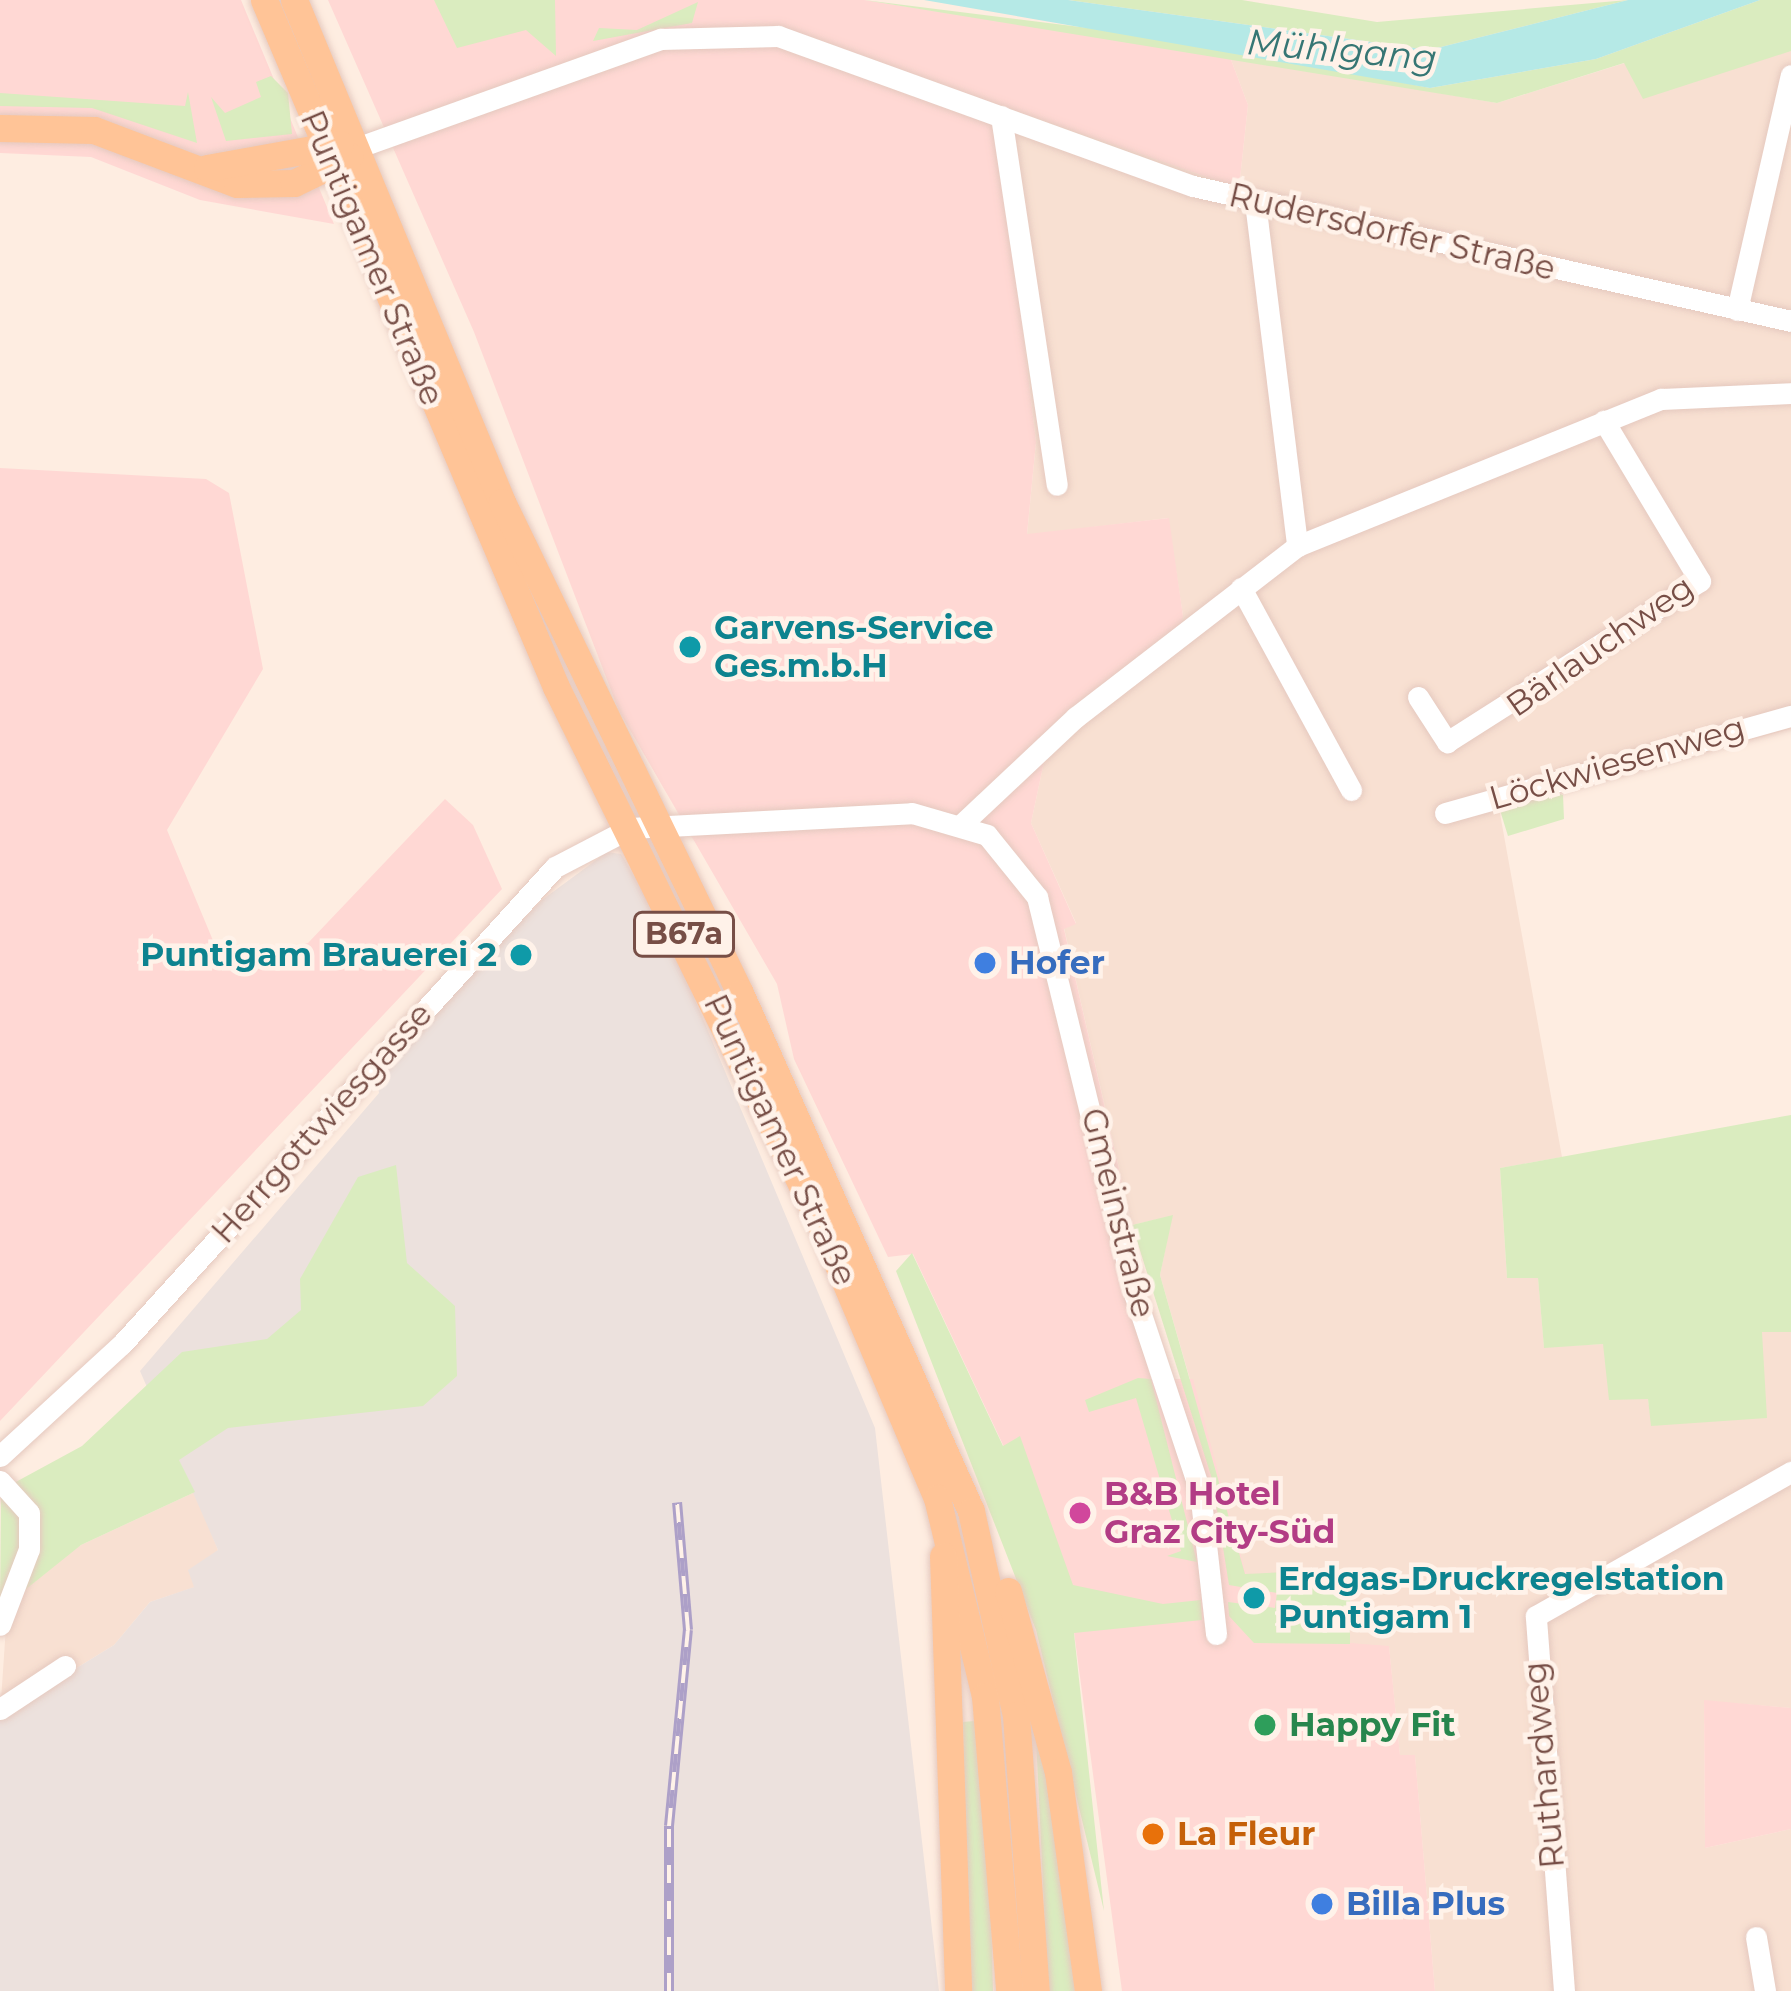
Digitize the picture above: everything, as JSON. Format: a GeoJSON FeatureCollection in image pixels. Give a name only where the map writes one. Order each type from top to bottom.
{"type":"FeatureCollection","features":[{"type":"Feature","properties":{"kind":"main road","name":"Puntigamer Straße"},"geometry":{"type":"LineString","coordinates":[[264,0],[325,141],[347,159],[541,589],[662,829],[971,1511],[1016,1715],[1036,1991]]}},
{"type":"Feature","properties":{"kind":"main road","name":"Puntigamer Straße"},"geometry":{"type":"LineString","coordinates":[[294,0],[347,159],[478,512],[630,828],[937,1498],[985,1696],[1009,1991]]}},
{"type":"Feature","properties":{"kind":"main road"},"geometry":{"type":"LineString","coordinates":[[0,128],[94,130],[207,168],[237,184],[347,159]]}},
{"type":"Feature","properties":{"kind":"main road"},"geometry":{"type":"LineString","coordinates":[[207,168],[325,141]]}},
{"type":"Feature","properties":{"kind":"main road"},"geometry":{"type":"LineString","coordinates":[[937,1498],[958,1991]]}},
{"type":"Feature","properties":{"kind":"main road"},"geometry":{"type":"LineString","coordinates":[[971,1511],[1037,1684],[1081,1888],[1088,1991]]}},
{"type":"Feature","properties":{"kind":"street","name":"Rudersdorfer Straße"},"geometry":{"type":"LineString","coordinates":[[347,159],[515,83],[703,33],[828,47],[1001,116],[1255,202],[1791,321]]}},
{"type":"Feature","properties":{"kind":"street"},"geometry":{"type":"LineString","coordinates":[[1737,310],[1791,75]]}},
{"type":"Feature","properties":{"kind":"street"},"geometry":{"type":"LineString","coordinates":[[1001,116],[1057,485]]}},
{"type":"Feature","properties":{"kind":"street"},"geometry":{"type":"LineString","coordinates":[[1255,202],[1297,546]]}},
{"type":"Feature","properties":{"kind":"street"},"geometry":{"type":"LineString","coordinates":[[963,823],[1297,546],[1675,396],[1791,394]]}},
{"type":"Feature","properties":{"kind":"street","name":"Bärlauchweg"},"geometry":{"type":"LineString","coordinates":[[1418,698],[1447,742],[1700,581],[1604,421]]}},
{"type":"Feature","properties":{"kind":"street"},"geometry":{"type":"LineString","coordinates":[[1241,588],[1352,790]]}},
{"type":"Feature","properties":{"kind":"street","name":"Löckwiesenweg"},"geometry":{"type":"LineString","coordinates":[[1444,813],[1791,716]]}},
{"type":"Feature","properties":{"kind":"street","name":"Gmeinstraße"},"geometry":{"type":"LineString","coordinates":[[662,829],[880,810],[963,823],[1017,864],[1047,926],[1136,1296],[1199,1491],[1216,1634]]}},
{"type":"Feature","properties":{"kind":"street"},"geometry":{"type":"LineString","coordinates":[[630,828],[662,829]]}},
{"type":"Feature","properties":{"kind":"street","name":"Herrgottwiesgasse"},"geometry":{"type":"LineString","coordinates":[[0,1456],[122,1344],[532,888],[630,828]]}},
{"type":"Feature","properties":{"kind":"street","name":"Ruthardweg"},"geometry":{"type":"LineString","coordinates":[[1564,1991],[1536,1616],[1791,1472]]}},
{"type":"Feature","properties":{"kind":"street"},"geometry":{"type":"LineString","coordinates":[[0,1481],[29,1513],[29,1549],[0,1625]]}},
{"type":"Feature","properties":{"kind":"street"},"geometry":{"type":"LineString","coordinates":[[0,1709],[65,1666]]}},
{"type":"Feature","properties":{"kind":"street"},"geometry":{"type":"LineString","coordinates":[[1756,1937],[1765,1991]]}},
{"type":"Feature","properties":{"kind":"shaded area"},"geometry":{"type":"Polygon","coordinates":[[[0,0],[241,0],[334,224],[200,200],[91,157],[0,153],[0,0]]]}},
{"type":"Feature","properties":{"kind":"shaded area"},"geometry":{"type":"Polygon","coordinates":[[[328,0],[864,0],[1230,57],[1248,105],[1239,188],[996,104],[1036,442],[1027,534],[1169,518],[1183,616],[1177,640],[1048,743],[1031,823],[1076,924],[1064,929],[1122,1182],[1100,1187],[1151,1379],[1193,1379],[1246,1574],[1350,1569],[1350,1643],[1389,1646],[1400,1755],[1415,1755],[1435,1991],[1122,1991],[1074,1632],[1019,1437],[1004,1447],[913,1254],[888,1257],[794,1059],[777,984],[619,711],[474,332],[328,0]]]}},
{"type":"Feature","properties":{"kind":"shaded area"},"geometry":{"type":"Polygon","coordinates":[[[1791,51],[1791,729],[1499,808],[1562,1157],[1500,1168],[1507,1278],[1538,1277],[1544,1347],[1603,1344],[1648,1399],[1652,1426],[1762,1331],[1791,1332],[1791,1708],[1704,1701],[1705,1848],[1791,1829],[1791,1991],[1435,1991],[1415,1756],[1400,1756],[1389,1647],[1350,1644],[1350,1569],[1246,1575],[1160,1275],[1172,1216],[1132,1225],[1064,928],[1076,923],[1031,823],[1048,743],[1183,616],[1168,518],[1027,535],[1036,442],[996,103],[1239,188],[1248,105],[1230,57],[1497,103],[1625,63],[1791,51]]]}},
{"type":"Feature","properties":{"kind":"shaded area"},"geometry":{"type":"Polygon","coordinates":[[[0,468],[206,479],[229,493],[263,669],[167,830],[224,967],[308,943],[445,799],[473,825],[502,889],[0,1421],[0,468]]]}},
{"type":"Feature","properties":{"kind":"shaded area"},"geometry":{"type":"Polygon","coordinates":[[[607,852],[621,854],[666,931],[875,1428],[939,1991],[0,1991],[0,1715],[114,1645],[150,1602],[194,1587],[188,1570],[218,1550],[140,1371],[379,1093],[376,1070],[542,900],[607,852]]]}},
{"type":"Feature","properties":{"kind":"shaded area"},"geometry":{"type":"Polygon","coordinates":[[[195,1492],[218,1550],[195,1587],[150,1602],[114,1645],[0,1715],[8,1597],[81,1545],[195,1492]]]}},
{"type":"Feature","properties":{"kind":"shaded area"},"geometry":{"type":"Polygon","coordinates":[[[1704,1700],[1791,1708],[1791,1829],[1705,1848],[1704,1700]]]}},
{"type":"Feature","properties":{"kind":"green space"},"geometry":{"type":"Polygon","coordinates":[[[434,0],[555,0],[556,56],[526,30],[457,48],[434,0]]]}},
{"type":"Feature","properties":{"kind":"green space"},"geometry":{"type":"Polygon","coordinates":[[[864,0],[1193,41],[1430,88],[1596,59],[1760,0],[1791,0],[1791,51],[1643,99],[1624,63],[1497,103],[864,0]]]}},
{"type":"Feature","properties":{"kind":"green space"},"geometry":{"type":"Polygon","coordinates":[[[1068,0],[1242,0],[1377,22],[1628,0],[1429,50],[1068,0]]]}},
{"type":"Feature","properties":{"kind":"green space"},"geometry":{"type":"Polygon","coordinates":[[[698,2],[692,23],[593,41],[599,28],[637,30],[698,2]]]}},
{"type":"Feature","properties":{"kind":"green space"},"geometry":{"type":"Polygon","coordinates":[[[271,76],[288,93],[292,134],[226,141],[211,97],[225,113],[261,97],[256,82],[271,76]]]}},
{"type":"Feature","properties":{"kind":"green space"},"geometry":{"type":"Polygon","coordinates":[[[188,92],[197,143],[92,108],[0,106],[0,93],[185,106],[188,92]]]}},
{"type":"Feature","properties":{"kind":"green space"},"geometry":{"type":"Polygon","coordinates":[[[1549,790],[1563,795],[1564,819],[1508,836],[1499,807],[1549,790]]]}},
{"type":"Feature","properties":{"kind":"green space"},"geometry":{"type":"Polygon","coordinates":[[[1791,1115],[1791,1332],[1762,1332],[1767,1418],[1651,1426],[1648,1399],[1609,1400],[1603,1344],[1544,1348],[1538,1278],[1507,1278],[1500,1168],[1791,1115]]]}},
{"type":"Feature","properties":{"kind":"green space"},"geometry":{"type":"Polygon","coordinates":[[[396,1165],[407,1263],[455,1306],[457,1376],[423,1406],[228,1428],[179,1460],[195,1492],[81,1545],[0,1610],[1,1490],[82,1446],[182,1352],[267,1339],[301,1310],[300,1279],[358,1177],[396,1165]]]}},
{"type":"Feature","properties":{"kind":"green space"},"geometry":{"type":"Polygon","coordinates":[[[1173,1215],[1160,1275],[1245,1574],[1350,1569],[1350,1644],[1254,1643],[1229,1616],[1228,1602],[1275,1608],[1277,1593],[1229,1585],[1212,1479],[1132,1225],[1173,1215]]]}},
{"type":"Feature","properties":{"kind":"green space"},"geometry":{"type":"Polygon","coordinates":[[[912,1253],[1003,1446],[1020,1436],[1073,1585],[1163,1604],[1201,1600],[1202,1620],[1074,1633],[1104,1911],[1036,1630],[896,1271],[912,1253]]]}},
{"type":"Feature","properties":{"kind":"green space"},"geometry":{"type":"Polygon","coordinates":[[[1138,1378],[1151,1379],[1197,1562],[1167,1556],[1181,1551],[1136,1398],[1089,1412],[1085,1400],[1138,1378]]]}},
{"type":"Feature","properties":{"kind":"green space"},"geometry":{"type":"Polygon","coordinates":[[[1035,1715],[1057,1809],[1075,1991],[1048,1991],[1035,1715]]]}},
{"type":"Feature","properties":{"kind":"green space"},"geometry":{"type":"Polygon","coordinates":[[[974,1721],[990,1870],[993,1991],[968,1991],[963,1722],[974,1721]]]}},
{"type":"Feature","properties":{"kind":"water","name":"Mühlgang"},"geometry":{"type":"Polygon","coordinates":[[[924,0],[1068,0],[1429,50],[1628,0],[1760,0],[1596,59],[1430,88],[924,0]]]}},
{"type":"Feature","properties":{"kind":"railway"},"geometry":{"type":"LineString","coordinates":[[669,1991],[669,1826],[688,1630],[677,1502]]}},
{"type":"Feature","properties":{"kind":"place","name":"Garvens-Service Ges.m.b.H"},"geometry":{"type":"Point","coordinates":[690,647]}},
{"type":"Feature","properties":{"kind":"place","name":"Puntigam Brauerei 2"},"geometry":{"type":"Point","coordinates":[521,955]}},
{"type":"Feature","properties":{"kind":"place","name":"Hofer"},"geometry":{"type":"Point","coordinates":[985,963]}},
{"type":"Feature","properties":{"kind":"place","name":"B&B Hotel Graz City-Süd"},"geometry":{"type":"Point","coordinates":[1080,1513]}},
{"type":"Feature","properties":{"kind":"place","name":"Erdgas-Druckregelstation Puntigam 1"},"geometry":{"type":"Point","coordinates":[1254,1598]}},
{"type":"Feature","properties":{"kind":"place","name":"Happy Fit"},"geometry":{"type":"Point","coordinates":[1265,1725]}},
{"type":"Feature","properties":{"kind":"place","name":"La Fleur"},"geometry":{"type":"Point","coordinates":[1153,1834]}},
{"type":"Feature","properties":{"kind":"place","name":"Billa Plus"},"geometry":{"type":"Point","coordinates":[1322,1904]}}]}
